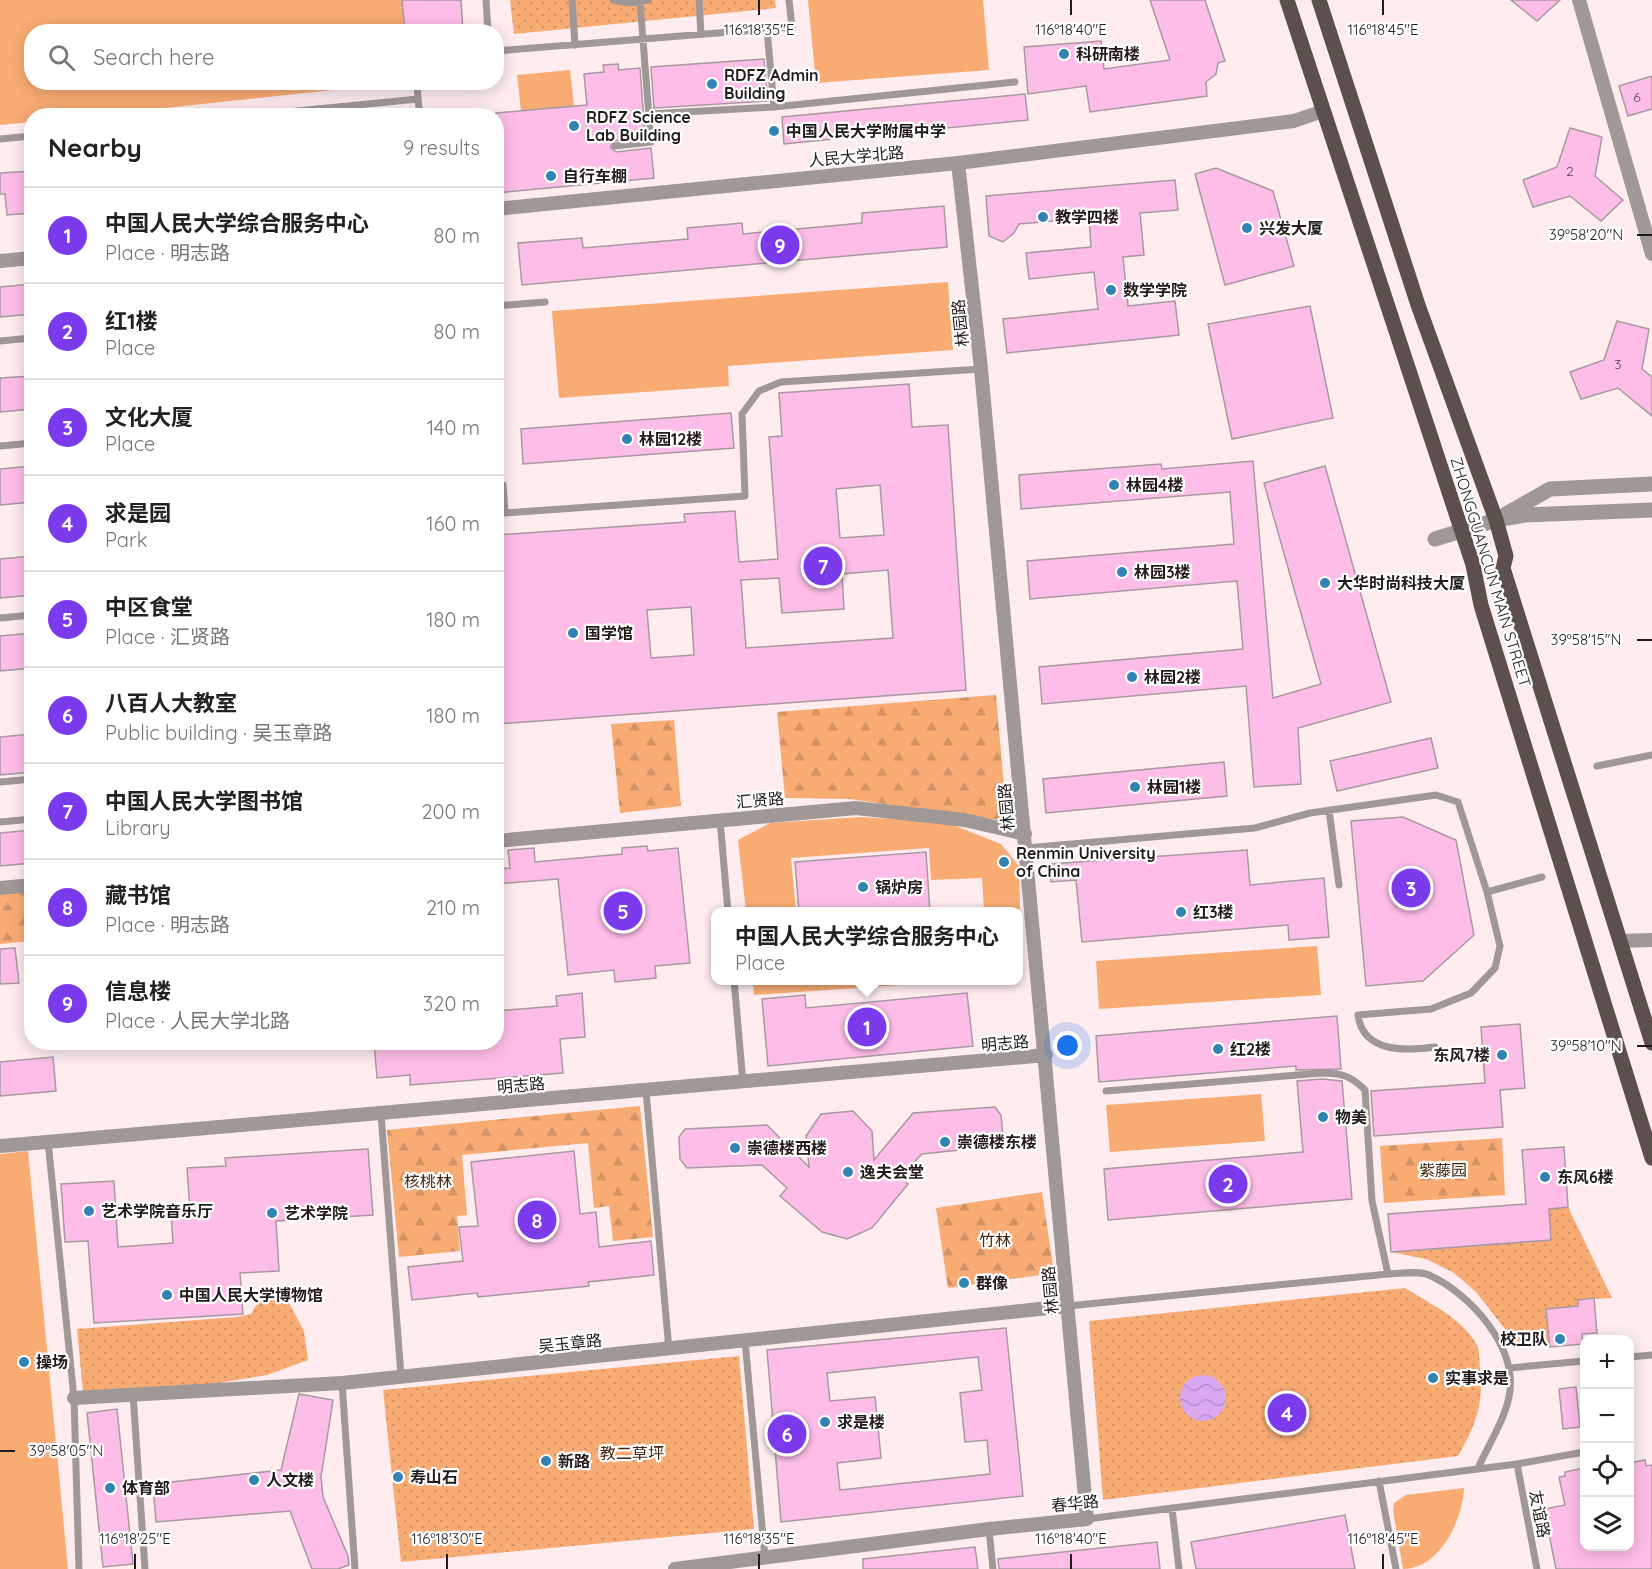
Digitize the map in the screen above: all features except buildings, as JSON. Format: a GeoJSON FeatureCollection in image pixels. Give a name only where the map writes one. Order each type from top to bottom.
{"type":"FeatureCollection","features":[{"type":"Feature","properties":{"kind":"main road","name":"ZHONGGUANCUN MAIN STREET"},"geometry":{"type":"LineString","coordinates":[[1287,0],[1462,530],[1473,565],[1481,605],[1652,1158]]}},
{"type":"Feature","properties":{"kind":"main road","name":"ZHONGGUANCUN MAIN STREET"},"geometry":{"type":"LineString","coordinates":[[1319,0],[1418,305],[1496,520],[1506,556],[1503,568],[1652,1043]]}},
{"type":"Feature","properties":{"kind":"street"},"geometry":{"type":"LineString","coordinates":[[1579,0],[1652,254]]}},
{"type":"Feature","properties":{"kind":"street","name":"人民大学北路"},"geometry":{"type":"LineString","coordinates":[[504,207],[958,163],[1294,121],[1323,111]]}},
{"type":"Feature","properties":{"kind":"street","name":"林园路"},"geometry":{"type":"LineString","coordinates":[[958,163],[981,369],[1026,841],[1087,1519]]}},
{"type":"Feature","properties":{"kind":"street"},"geometry":{"type":"LineString","coordinates":[[0,261],[24,259]]}},
{"type":"Feature","properties":{"kind":"street"},"geometry":{"type":"LineString","coordinates":[[1496,520],[1550,489],[1652,484]]}},
{"type":"Feature","properties":{"kind":"street"},"geometry":{"type":"LineString","coordinates":[[1435,539],[1496,520],[1525,515],[1652,510]]}},
{"type":"Feature","properties":{"kind":"street","name":"汇贤路"},"geometry":{"type":"LineString","coordinates":[[504,840],[856,808],[965,820],[1026,841]]}},
{"type":"Feature","properties":{"kind":"street"},"geometry":{"type":"LineString","coordinates":[[0,888],[24,886]]}},
{"type":"Feature","properties":{"kind":"street"},"geometry":{"type":"LineString","coordinates":[[1620,941],[1652,940]]}},
{"type":"Feature","properties":{"kind":"street","name":"明志路"},"geometry":{"type":"LineString","coordinates":[[0,1146],[1046,1055]]}},
{"type":"Feature","properties":{"kind":"street","name":"吴玉章路"},"geometry":{"type":"LineString","coordinates":[[74,1398],[342,1383],[1068,1306]]}},
{"type":"Feature","properties":{"kind":"street","name":"春华路"},"geometry":{"type":"LineString","coordinates":[[675,1569],[733,1566],[765,1558],[989,1529],[1087,1519]]}},
{"type":"Feature","properties":{"kind":"lane"},"geometry":{"type":"LineString","coordinates":[[486,0],[488,24]]}},
{"type":"Feature","properties":{"kind":"lane"},"geometry":{"type":"LineString","coordinates":[[572,0],[575,45]]}},
{"type":"Feature","properties":{"kind":"lane"},"geometry":{"type":"LineString","coordinates":[[613,0],[640,2],[648,0]]}},
{"type":"Feature","properties":{"kind":"lane"},"geometry":{"type":"LineString","coordinates":[[699,0],[701,34]]}},
{"type":"Feature","properties":{"kind":"lane"},"geometry":{"type":"LineString","coordinates":[[504,50],[792,27],[789,0]]}},
{"type":"Feature","properties":{"kind":"lane"},"geometry":{"type":"LineString","coordinates":[[615,146],[651,142],[640,2]]}},
{"type":"Feature","properties":{"kind":"lane"},"geometry":{"type":"LineString","coordinates":[[766,30],[774,107]]}},
{"type":"Feature","properties":{"kind":"lane"},"geometry":{"type":"LineString","coordinates":[[649,114],[774,107],[1015,82]]}},
{"type":"Feature","properties":{"kind":"lane"},"geometry":{"type":"LineString","coordinates":[[417,90],[419,108]]}},
{"type":"Feature","properties":{"kind":"lane"},"geometry":{"type":"LineString","coordinates":[[327,108],[418,99]]}},
{"type":"Feature","properties":{"kind":"lane"},"geometry":{"type":"LineString","coordinates":[[0,139],[24,137]]}},
{"type":"Feature","properties":{"kind":"lane"},"geometry":{"type":"LineString","coordinates":[[504,305],[545,302]]}},
{"type":"Feature","properties":{"kind":"lane"},"geometry":{"type":"LineString","coordinates":[[0,341],[24,339]]}},
{"type":"Feature","properties":{"kind":"lane"},"geometry":{"type":"LineString","coordinates":[[504,499],[505,513],[745,496],[742,414],[759,391],[781,382],[981,369]]}},
{"type":"Feature","properties":{"kind":"lane"},"geometry":{"type":"LineString","coordinates":[[0,446],[24,444]]}},
{"type":"Feature","properties":{"kind":"lane"},"geometry":{"type":"LineString","coordinates":[[0,618],[24,616]]}},
{"type":"Feature","properties":{"kind":"lane"},"geometry":{"type":"LineString","coordinates":[[1597,766],[1652,755]]}},
{"type":"Feature","properties":{"kind":"lane"},"geometry":{"type":"LineString","coordinates":[[0,782],[24,779]]}},
{"type":"Feature","properties":{"kind":"lane"},"geometry":{"type":"LineString","coordinates":[[1026,841],[1255,828],[1329,810],[1437,795],[1458,802],[1487,892],[1500,946],[1495,968],[1471,993],[1431,1009],[1358,1015],[1360,1027],[1367,1038],[1379,1045],[1409,1050],[1435,1047]]}},
{"type":"Feature","properties":{"kind":"lane"},"geometry":{"type":"LineString","coordinates":[[1329,810],[1340,885]]}},
{"type":"Feature","properties":{"kind":"lane"},"geometry":{"type":"LineString","coordinates":[[0,822],[24,820]]}},
{"type":"Feature","properties":{"kind":"lane"},"geometry":{"type":"LineString","coordinates":[[720,820],[728,907]]}},
{"type":"Feature","properties":{"kind":"lane"},"geometry":{"type":"LineString","coordinates":[[1487,892],[1542,877]]}},
{"type":"Feature","properties":{"kind":"lane"},"geometry":{"type":"LineString","coordinates":[[734,985],[743,1083]]}},
{"type":"Feature","properties":{"kind":"lane"},"geometry":{"type":"LineString","coordinates":[[1106,1091],[1322,1073],[1344,1073],[1355,1080],[1365,1090],[1372,1200],[1388,1274]]}},
{"type":"Feature","properties":{"kind":"lane"},"geometry":{"type":"LineString","coordinates":[[646,1091],[669,1350]]}},
{"type":"Feature","properties":{"kind":"lane"},"geometry":{"type":"LineString","coordinates":[[381,1114],[400,1376]]}},
{"type":"Feature","properties":{"kind":"lane"},"geometry":{"type":"LineString","coordinates":[[48,1141],[74,1398],[79,1569]]}},
{"type":"Feature","properties":{"kind":"lane"},"geometry":{"type":"LineString","coordinates":[[1068,1306],[1388,1274],[1427,1274],[1457,1292],[1490,1326],[1504,1348],[1509,1368],[1509,1397],[1478,1468]]}},
{"type":"Feature","properties":{"kind":"lane"},"geometry":{"type":"LineString","coordinates":[[745,1341],[765,1558]]}},
{"type":"Feature","properties":{"kind":"lane"},"geometry":{"type":"LineString","coordinates":[[1634,1357],[1652,1355]]}},
{"type":"Feature","properties":{"kind":"lane"},"geometry":{"type":"LineString","coordinates":[[1509,1368],[1580,1361]]}},
{"type":"Feature","properties":{"kind":"lane"},"geometry":{"type":"LineString","coordinates":[[342,1383],[355,1569]]}},
{"type":"Feature","properties":{"kind":"lane"},"geometry":{"type":"LineString","coordinates":[[132,1394],[145,1569]]}},
{"type":"Feature","properties":{"kind":"lane","name":"春华路"},"geometry":{"type":"LineString","coordinates":[[1087,1519],[1517,1464],[1580,1453]]}},
{"type":"Feature","properties":{"kind":"lane","name":"友谊路"},"geometry":{"type":"LineString","coordinates":[[1517,1464],[1537,1569]]}},
{"type":"Feature","properties":{"kind":"lane"},"geometry":{"type":"LineString","coordinates":[[1379,1481],[1396,1569]]}},
{"type":"Feature","properties":{"kind":"lane"},"geometry":{"type":"LineString","coordinates":[[1172,1508],[1179,1569]]}},
{"type":"Feature","properties":{"kind":"lane"},"geometry":{"type":"LineString","coordinates":[[989,1529],[993,1569]]}},
{"type":"Feature","properties":{"kind":"green space"},"geometry":{"type":"Polygon","coordinates":[[[0,0],[402,0],[404,24],[24,24],[24,90],[332,90],[165,108],[24,108],[24,123],[0,125],[0,0]]]}},
{"type":"Feature","properties":{"kind":"green space"},"geometry":{"type":"Polygon","coordinates":[[[510,0],[775,0],[776,8],[514,34],[510,0]]]}},
{"type":"Feature","properties":{"kind":"green space"},"geometry":{"type":"Polygon","coordinates":[[[808,0],[983,0],[989,70],[816,83],[808,0]]]}},
{"type":"Feature","properties":{"kind":"green space"},"geometry":{"type":"Polygon","coordinates":[[[570,70],[574,106],[521,111],[517,75],[570,70]]]}},
{"type":"Feature","properties":{"kind":"green space"},"geometry":{"type":"Polygon","coordinates":[[[948,282],[953,350],[728,366],[729,386],[559,398],[552,311],[948,282]]]}},
{"type":"Feature","properties":{"kind":"green space"},"geometry":{"type":"Polygon","coordinates":[[[996,695],[1007,821],[849,799],[785,798],[777,712],[996,695]]]}},
{"type":"Feature","properties":{"kind":"green space"},"geometry":{"type":"Polygon","coordinates":[[[674,720],[681,806],[620,813],[611,724],[674,720]]]}},
{"type":"Feature","properties":{"kind":"green space"},"geometry":{"type":"Polygon","coordinates":[[[861,817],[948,823],[1001,844],[1019,866],[1020,907],[984,907],[982,878],[931,880],[929,848],[791,858],[796,907],[746,907],[738,840],[770,823],[861,817]]]}},
{"type":"Feature","properties":{"kind":"green space"},"geometry":{"type":"Polygon","coordinates":[[[24,891],[24,942],[0,944],[0,894],[24,891]]]}},
{"type":"Feature","properties":{"kind":"green space"},"geometry":{"type":"Polygon","coordinates":[[[1317,946],[1321,995],[1099,1009],[1096,961],[1317,946]]]}},
{"type":"Feature","properties":{"kind":"green space"},"geometry":{"type":"Polygon","coordinates":[[[753,985],[900,985],[754,995],[753,985]]]}},
{"type":"Feature","properties":{"kind":"green space"},"geometry":{"type":"Polygon","coordinates":[[[1261,1094],[1265,1141],[1110,1152],[1106,1105],[1261,1094]]]}},
{"type":"Feature","properties":{"kind":"green space","name":"核桃林"},"geometry":{"type":"Polygon","coordinates":[[[640,1106],[653,1237],[613,1241],[609,1206],[594,1208],[588,1143],[462,1155],[467,1215],[457,1216],[460,1251],[399,1257],[387,1130],[640,1106]]]}},
{"type":"Feature","properties":{"kind":"green space","name":"紫藤园"},"geometry":{"type":"Polygon","coordinates":[[[1502,1138],[1505,1195],[1384,1203],[1380,1146],[1502,1138]]]}},
{"type":"Feature","properties":{"kind":"green space","name":"操场"},"geometry":{"type":"Polygon","coordinates":[[[28,1151],[68,1569],[0,1569],[0,1154],[28,1151]]]}},
{"type":"Feature","properties":{"kind":"green space","name":"竹林"},"geometry":{"type":"Polygon","coordinates":[[[1042,1192],[1054,1273],[948,1288],[936,1208],[1042,1192]]]}},
{"type":"Feature","properties":{"kind":"green space"},"geometry":{"type":"Polygon","coordinates":[[[1568,1207],[1612,1298],[1578,1300],[1578,1306],[1546,1309],[1549,1343],[1524,1345],[1512,1338],[1476,1292],[1454,1273],[1426,1259],[1391,1252],[1551,1240],[1549,1209],[1568,1207]]]}},
{"type":"Feature","properties":{"kind":"green space"},"geometry":{"type":"Polygon","coordinates":[[[1405,1288],[1454,1319],[1471,1336],[1478,1347],[1480,1403],[1470,1434],[1458,1456],[1103,1500],[1089,1321],[1405,1288]]]}},
{"type":"Feature","properties":{"kind":"green space"},"geometry":{"type":"Polygon","coordinates":[[[263,1293],[289,1303],[304,1331],[308,1360],[267,1375],[213,1384],[83,1392],[77,1329],[237,1317],[251,1314],[263,1293]]]}},
{"type":"Feature","properties":{"kind":"green space","name":"教二草坪"},"geometry":{"type":"Polygon","coordinates":[[[739,1356],[754,1529],[401,1562],[383,1390],[739,1356]]]}},
{"type":"Feature","properties":{"kind":"green space"},"geometry":{"type":"Polygon","coordinates":[[[1464,1488],[1463,1500],[1454,1527],[1438,1552],[1428,1561],[1416,1567],[1403,1569],[1393,1510],[1394,1503],[1406,1495],[1464,1488]]]}},
{"type":"Feature","properties":{"kind":"water"},"geometry":{"type":"Polygon","coordinates":[[[1203,1375],[1219,1382],[1226,1398],[1219,1414],[1203,1421],[1187,1414],[1180,1398],[1187,1382],[1203,1375]]]}},
{"type":"Feature","properties":{"kind":"place","name":"科研南楼"},"geometry":{"type":"Point","coordinates":[1064,54]}},
{"type":"Feature","properties":{"kind":"place","name":"RDFZ Admin Building"},"geometry":{"type":"Point","coordinates":[712,84]}},
{"type":"Feature","properties":{"kind":"place","name":"RDFZ Science Lab Building"},"geometry":{"type":"Point","coordinates":[574,126]}},
{"type":"Feature","properties":{"kind":"place","name":"中国人民大学附属中学"},"geometry":{"type":"Point","coordinates":[774,131]}},
{"type":"Feature","properties":{"kind":"place","name":"自行车棚"},"geometry":{"type":"Point","coordinates":[551,176]}},
{"type":"Feature","properties":{"kind":"place","name":"教学四楼"},"geometry":{"type":"Point","coordinates":[1043,217]}},
{"type":"Feature","properties":{"kind":"place","name":"兴发大厦"},"geometry":{"type":"Point","coordinates":[1247,228]}},
{"type":"Feature","properties":{"kind":"place","name":"信息楼"},"geometry":{"type":"Point","coordinates":[780,245]}},
{"type":"Feature","properties":{"kind":"place","name":"数学学院"},"geometry":{"type":"Point","coordinates":[1111,290]}},
{"type":"Feature","properties":{"kind":"place","name":"林园12楼"},"geometry":{"type":"Point","coordinates":[627,439]}},
{"type":"Feature","properties":{"kind":"place","name":"林园4楼"},"geometry":{"type":"Point","coordinates":[1114,485]}},
{"type":"Feature","properties":{"kind":"place","name":"中国人民大学图书馆"},"geometry":{"type":"Point","coordinates":[823,566]}},
{"type":"Feature","properties":{"kind":"place","name":"林园3楼"},"geometry":{"type":"Point","coordinates":[1122,572]}},
{"type":"Feature","properties":{"kind":"place","name":"大华时尚科技大厦"},"geometry":{"type":"Point","coordinates":[1325,583]}},
{"type":"Feature","properties":{"kind":"place","name":"国学馆"},"geometry":{"type":"Point","coordinates":[573,633]}},
{"type":"Feature","properties":{"kind":"place","name":"林园2楼"},"geometry":{"type":"Point","coordinates":[1132,677]}},
{"type":"Feature","properties":{"kind":"place","name":"林园1楼"},"geometry":{"type":"Point","coordinates":[1135,787]}},
{"type":"Feature","properties":{"kind":"place","name":"Renmin University of China"},"geometry":{"type":"Point","coordinates":[1004,862]}},
{"type":"Feature","properties":{"kind":"place","name":"锅炉房"},"geometry":{"type":"Point","coordinates":[863,887]}},
{"type":"Feature","properties":{"kind":"place","name":"文化大厦"},"geometry":{"type":"Point","coordinates":[1411,888]}},
{"type":"Feature","properties":{"kind":"place","name":"中区食堂"},"geometry":{"type":"Point","coordinates":[623,911]}},
{"type":"Feature","properties":{"kind":"place","name":"红3楼"},"geometry":{"type":"Point","coordinates":[1181,912]}},
{"type":"Feature","properties":{"kind":"place","name":"中国人民大学综合服务中心"},"geometry":{"type":"Point","coordinates":[867,1027]}},
{"type":"Feature","properties":{"kind":"place","name":"红2楼"},"geometry":{"type":"Point","coordinates":[1218,1049]}},
{"type":"Feature","properties":{"kind":"place","name":"东风7楼"},"geometry":{"type":"Point","coordinates":[1502,1055]}},
{"type":"Feature","properties":{"kind":"place","name":"物美"},"geometry":{"type":"Point","coordinates":[1323,1117]}},
{"type":"Feature","properties":{"kind":"place","name":"崇德楼东楼"},"geometry":{"type":"Point","coordinates":[945,1142]}},
{"type":"Feature","properties":{"kind":"place","name":"崇德楼西楼"},"geometry":{"type":"Point","coordinates":[735,1148]}},
{"type":"Feature","properties":{"kind":"place","name":"逸夫会堂"},"geometry":{"type":"Point","coordinates":[848,1172]}},
{"type":"Feature","properties":{"kind":"place","name":"东风6楼"},"geometry":{"type":"Point","coordinates":[1545,1177]}},
{"type":"Feature","properties":{"kind":"place","name":"红1楼"},"geometry":{"type":"Point","coordinates":[1228,1184]}},
{"type":"Feature","properties":{"kind":"place","name":"艺术学院音乐厅"},"geometry":{"type":"Point","coordinates":[89,1211]}},
{"type":"Feature","properties":{"kind":"place","name":"艺术学院"},"geometry":{"type":"Point","coordinates":[272,1213]}},
{"type":"Feature","properties":{"kind":"place","name":"藏书馆"},"geometry":{"type":"Point","coordinates":[537,1220]}},
{"type":"Feature","properties":{"kind":"place","name":"群像"},"geometry":{"type":"Point","coordinates":[964,1283]}},
{"type":"Feature","properties":{"kind":"place","name":"中国人民大学博物馆"},"geometry":{"type":"Point","coordinates":[167,1295]}},
{"type":"Feature","properties":{"kind":"place","name":"校卫队"},"geometry":{"type":"Point","coordinates":[1560,1339]}},
{"type":"Feature","properties":{"kind":"place","name":"操场"},"geometry":{"type":"Point","coordinates":[24,1362]}},
{"type":"Feature","properties":{"kind":"place","name":"实事求是"},"geometry":{"type":"Point","coordinates":[1433,1378]}},
{"type":"Feature","properties":{"kind":"place","name":"求是园"},"geometry":{"type":"Point","coordinates":[1287,1413]}},
{"type":"Feature","properties":{"kind":"place","name":"求是楼"},"geometry":{"type":"Point","coordinates":[825,1422]}},
{"type":"Feature","properties":{"kind":"place","name":"八百人大教室"},"geometry":{"type":"Point","coordinates":[787,1434]}},
{"type":"Feature","properties":{"kind":"place","name":"新路"},"geometry":{"type":"Point","coordinates":[546,1461]}},
{"type":"Feature","properties":{"kind":"place","name":"寿山石"},"geometry":{"type":"Point","coordinates":[398,1477]}},
{"type":"Feature","properties":{"kind":"place","name":"人文楼"},"geometry":{"type":"Point","coordinates":[254,1480]}},
{"type":"Feature","properties":{"kind":"place","name":"体育部"},"geometry":{"type":"Point","coordinates":[110,1488]}}]}
